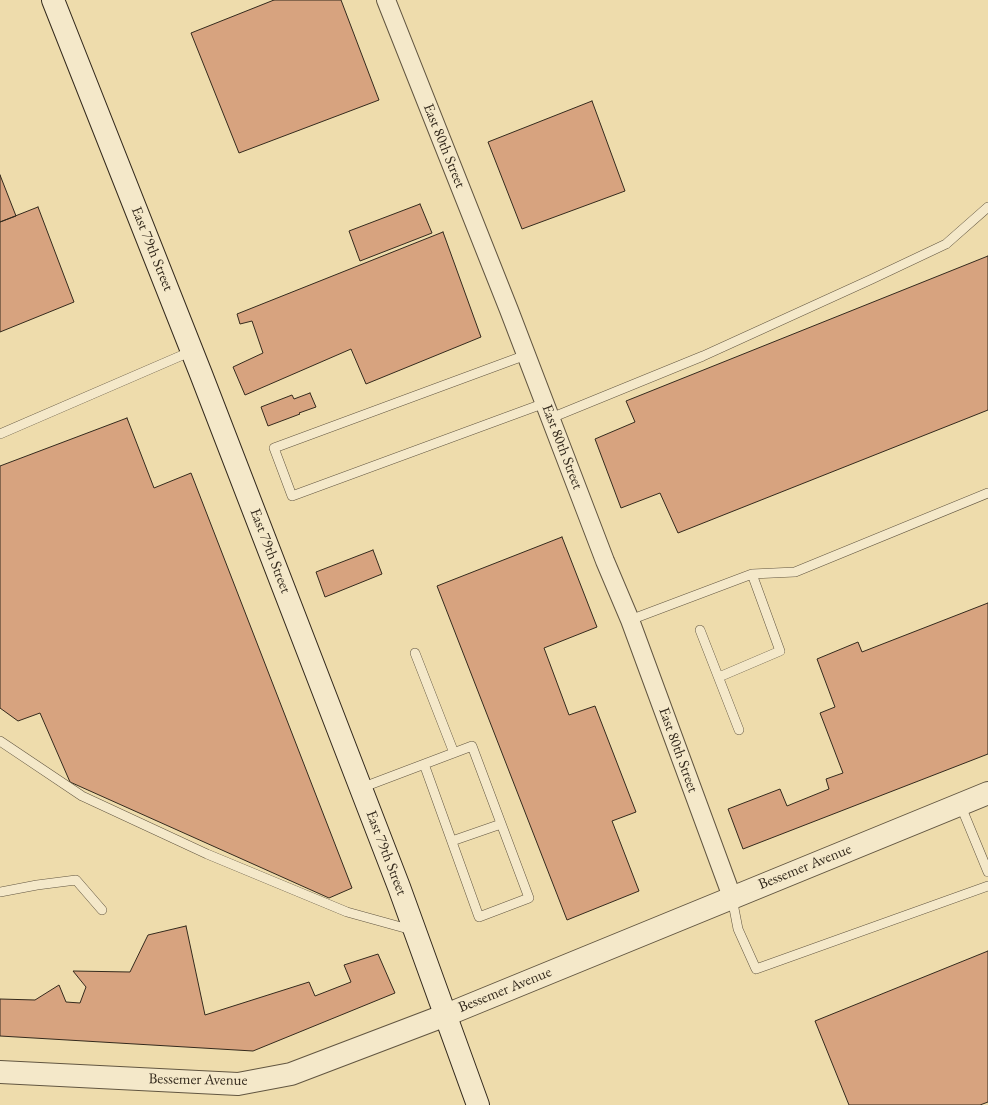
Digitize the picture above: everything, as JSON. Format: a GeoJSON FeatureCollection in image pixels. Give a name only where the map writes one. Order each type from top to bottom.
{"type":"FeatureCollection","features":[{"type":"Feature","properties":{"kind":"main road","name":"East 79th Street"},"geometry":{"type":"LineString","coordinates":[[53,0],[192,351],[361,788],[416,931],[478,1105]]}},
{"type":"Feature","properties":{"kind":"main road","name":"Bessemer Avenue"},"geometry":{"type":"LineString","coordinates":[[0,1072],[238,1084],[291,1074],[446,1014],[988,793]]}},
{"type":"Feature","properties":{"kind":"street","name":"East 80th Street"},"geometry":{"type":"LineString","coordinates":[[386,0],[548,411],[605,561],[630,620],[732,897]]}},
{"type":"Feature","properties":{"kind":"lane"},"geometry":{"type":"LineString","coordinates":[[526,355],[274,448],[292,496],[548,411],[703,356],[946,244],[988,207]]}},
{"type":"Feature","properties":{"kind":"lane"},"geometry":{"type":"LineString","coordinates":[[0,434],[192,351]]}},
{"type":"Feature","properties":{"kind":"lane"},"geometry":{"type":"LineString","coordinates":[[630,620],[752,574],[795,572],[988,493]]}},
{"type":"Feature","properties":{"kind":"lane"},"geometry":{"type":"LineString","coordinates":[[719,677],[780,651],[752,574]]}},
{"type":"Feature","properties":{"kind":"lane"},"geometry":{"type":"LineString","coordinates":[[700,630],[739,730]]}},
{"type":"Feature","properties":{"kind":"lane"},"geometry":{"type":"LineString","coordinates":[[415,653],[454,753]]}},
{"type":"Feature","properties":{"kind":"lane"},"geometry":{"type":"LineString","coordinates":[[0,741],[82,796],[207,854],[347,912],[416,931]]}},
{"type":"Feature","properties":{"kind":"lane"},"geometry":{"type":"LineString","coordinates":[[361,788],[424,764],[454,753],[472,746],[529,898],[479,917],[424,764]]}},
{"type":"Feature","properties":{"kind":"lane"},"geometry":{"type":"LineString","coordinates":[[960,804],[988,872]]}},
{"type":"Feature","properties":{"kind":"lane"},"geometry":{"type":"LineString","coordinates":[[452,842],[501,824]]}},
{"type":"Feature","properties":{"kind":"lane"},"geometry":{"type":"LineString","coordinates":[[0,892],[36,885],[76,880],[102,910]]}},
{"type":"Feature","properties":{"kind":"lane"},"geometry":{"type":"LineString","coordinates":[[732,897],[738,929],[756,970],[988,886]]}},
{"type":"Feature","properties":{"kind":"building"},"geometry":{"type":"Polygon","coordinates":[[[274,0],[341,0],[379,100],[239,153],[191,33],[274,0]]]}},
{"type":"Feature","properties":{"kind":"building"},"geometry":{"type":"Polygon","coordinates":[[[592,101],[625,191],[522,229],[488,142],[592,101]]]}},
{"type":"Feature","properties":{"kind":"building"},"geometry":{"type":"Polygon","coordinates":[[[0,175],[16,216],[0,222],[0,175]]]}},
{"type":"Feature","properties":{"kind":"building"},"geometry":{"type":"Polygon","coordinates":[[[420,204],[432,233],[360,261],[349,231],[420,204]]]}},
{"type":"Feature","properties":{"kind":"building"},"geometry":{"type":"Polygon","coordinates":[[[38,207],[74,302],[0,332],[0,222],[38,207]]]}},
{"type":"Feature","properties":{"kind":"building"},"geometry":{"type":"Polygon","coordinates":[[[443,232],[481,337],[366,384],[351,349],[245,395],[233,367],[263,353],[252,321],[240,324],[237,314],[443,232]]]}},
{"type":"Feature","properties":{"kind":"building"},"geometry":{"type":"Polygon","coordinates":[[[988,256],[988,410],[678,533],[660,493],[621,508],[595,439],[635,422],[626,401],[988,256]]]}},
{"type":"Feature","properties":{"kind":"building"},"geometry":{"type":"Polygon","coordinates":[[[310,393],[316,407],[268,426],[261,407],[292,395],[294,399],[310,393]]]}},
{"type":"Feature","properties":{"kind":"building"},"geometry":{"type":"Polygon","coordinates":[[[127,418],[154,488],[191,473],[352,888],[329,898],[70,782],[40,713],[18,721],[0,708],[0,466],[127,418]]]}},
{"type":"Feature","properties":{"kind":"building"},"geometry":{"type":"Polygon","coordinates":[[[562,537],[597,627],[544,648],[569,715],[595,706],[636,812],[612,821],[639,891],[567,920],[437,586],[562,537]]]}},
{"type":"Feature","properties":{"kind":"building"},"geometry":{"type":"Polygon","coordinates":[[[373,550],[382,574],[325,597],[316,572],[373,550]]]}},
{"type":"Feature","properties":{"kind":"building"},"geometry":{"type":"Polygon","coordinates":[[[988,603],[988,754],[743,849],[728,809],[780,789],[787,806],[829,789],[826,779],[843,773],[820,713],[835,707],[817,659],[858,642],[862,652],[988,603]]]}},
{"type":"Feature","properties":{"kind":"building"},"geometry":{"type":"Polygon","coordinates":[[[186,926],[205,1015],[309,982],[315,996],[351,982],[344,965],[378,954],[395,993],[253,1051],[0,1036],[0,999],[35,1000],[59,985],[66,1002],[80,1003],[86,987],[73,971],[130,972],[148,935],[186,926]]]}},
{"type":"Feature","properties":{"kind":"building"},"geometry":{"type":"Polygon","coordinates":[[[988,951],[988,1102],[980,1105],[849,1105],[815,1021],[988,951]]]}}]}
